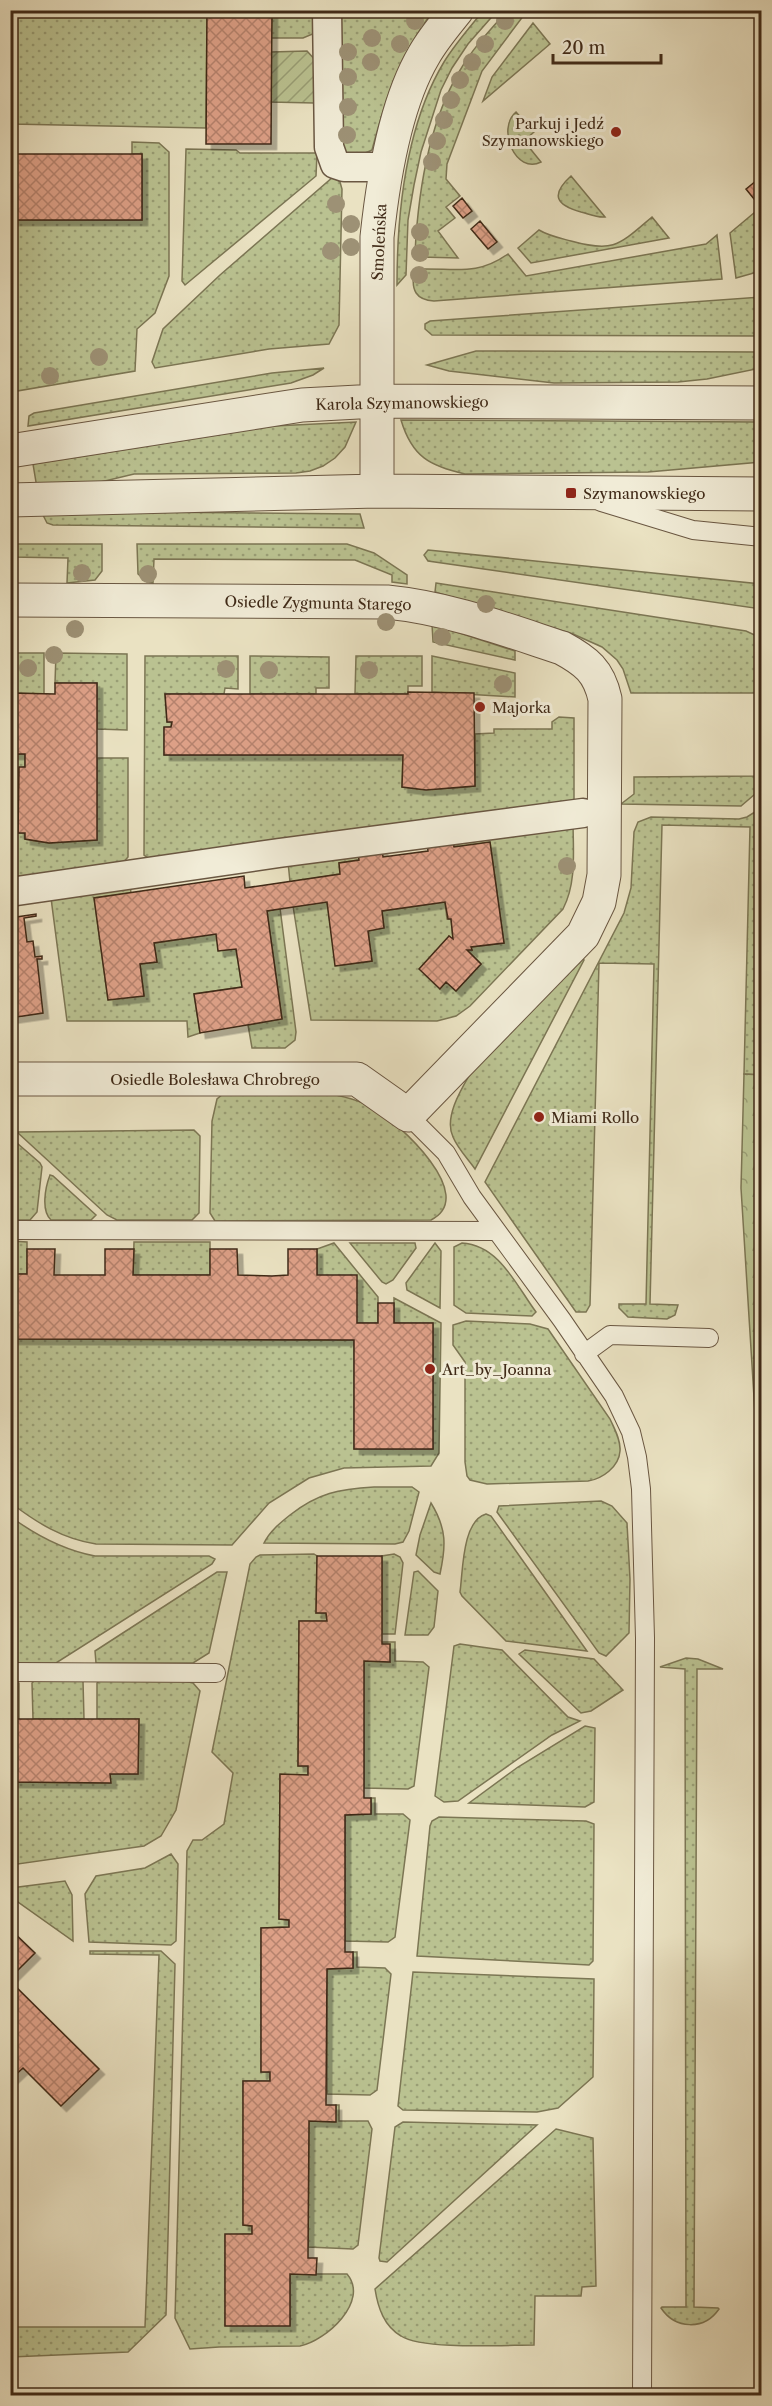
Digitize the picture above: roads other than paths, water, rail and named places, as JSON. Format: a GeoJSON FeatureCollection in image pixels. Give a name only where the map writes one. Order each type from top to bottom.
{"type":"FeatureCollection","features":[{"type":"Feature","properties":{"kind":"street"},"geometry":{"type":"LineString","coordinates":[[327,10],[329,147],[335,164],[344,167],[387,167]]}},
{"type":"Feature","properties":{"kind":"street","name":"Smoleńska"},"geometry":{"type":"LineString","coordinates":[[377,491],[377,237],[387,167],[405,100],[416,70],[424,54],[457,10]]}},
{"type":"Feature","properties":{"kind":"street","name":"Karola Szymanowskiego"},"geometry":{"type":"LineString","coordinates":[[10,450],[302,405],[377,401],[762,403]]}},
{"type":"Feature","properties":{"kind":"street"},"geometry":{"type":"LineString","coordinates":[[10,500],[377,491],[762,494]]}},
{"type":"Feature","properties":{"kind":"street","name":"Osiedle Zygmunta Starego"},"geometry":{"type":"LineString","coordinates":[[10,600],[375,602],[417,605],[452,612],[562,648],[579,657],[601,681],[605,699],[605,826],[604,875],[599,903],[583,935],[408,1115]]}},
{"type":"Feature","properties":{"kind":"street"},"geometry":{"type":"LineString","coordinates":[[10,892],[279,853],[583,813]]}},
{"type":"Feature","properties":{"kind":"street","name":"Osiedle Bolesława Chrobrego"},"geometry":{"type":"LineString","coordinates":[[10,1079],[357,1079],[408,1115]]}},
{"type":"Feature","properties":{"kind":"lane"},"geometry":{"type":"LineString","coordinates":[[705,404],[762,393]]}},
{"type":"Feature","properties":{"kind":"lane"},"geometry":{"type":"LineString","coordinates":[[571,493],[693,530],[762,537]]}},
{"type":"Feature","properties":{"kind":"lane"},"geometry":{"type":"LineString","coordinates":[[408,1115],[446,1153],[471,1197],[562,1320],[614,1396],[631,1432],[641,1490],[645,1638],[642,2396]]}},
{"type":"Feature","properties":{"kind":"lane"},"geometry":{"type":"LineString","coordinates":[[10,1230],[496,1231]]}},
{"type":"Feature","properties":{"kind":"lane"},"geometry":{"type":"LineString","coordinates":[[584,1354],[610,1335],[709,1338]]}},
{"type":"Feature","properties":{"kind":"lane"},"geometry":{"type":"LineString","coordinates":[[10,1672],[216,1673]]}},
{"type":"Feature","properties":{"kind":"place","name":"Parkuj i Jedź Szymanowskiego"},"geometry":{"type":"Point","coordinates":[616,132]}},
{"type":"Feature","properties":{"kind":"place","name":"Szymanowskiego"},"geometry":{"type":"Point","coordinates":[571,493]}},
{"type":"Feature","properties":{"kind":"place","name":"Majorka"},"geometry":{"type":"Point","coordinates":[480,707]}},
{"type":"Feature","properties":{"kind":"place","name":"Miami Rollo"},"geometry":{"type":"Point","coordinates":[539,1117]}},
{"type":"Feature","properties":{"kind":"place","name":"Art_by_Joanna"},"geometry":{"type":"Point","coordinates":[430,1369]}}]}
